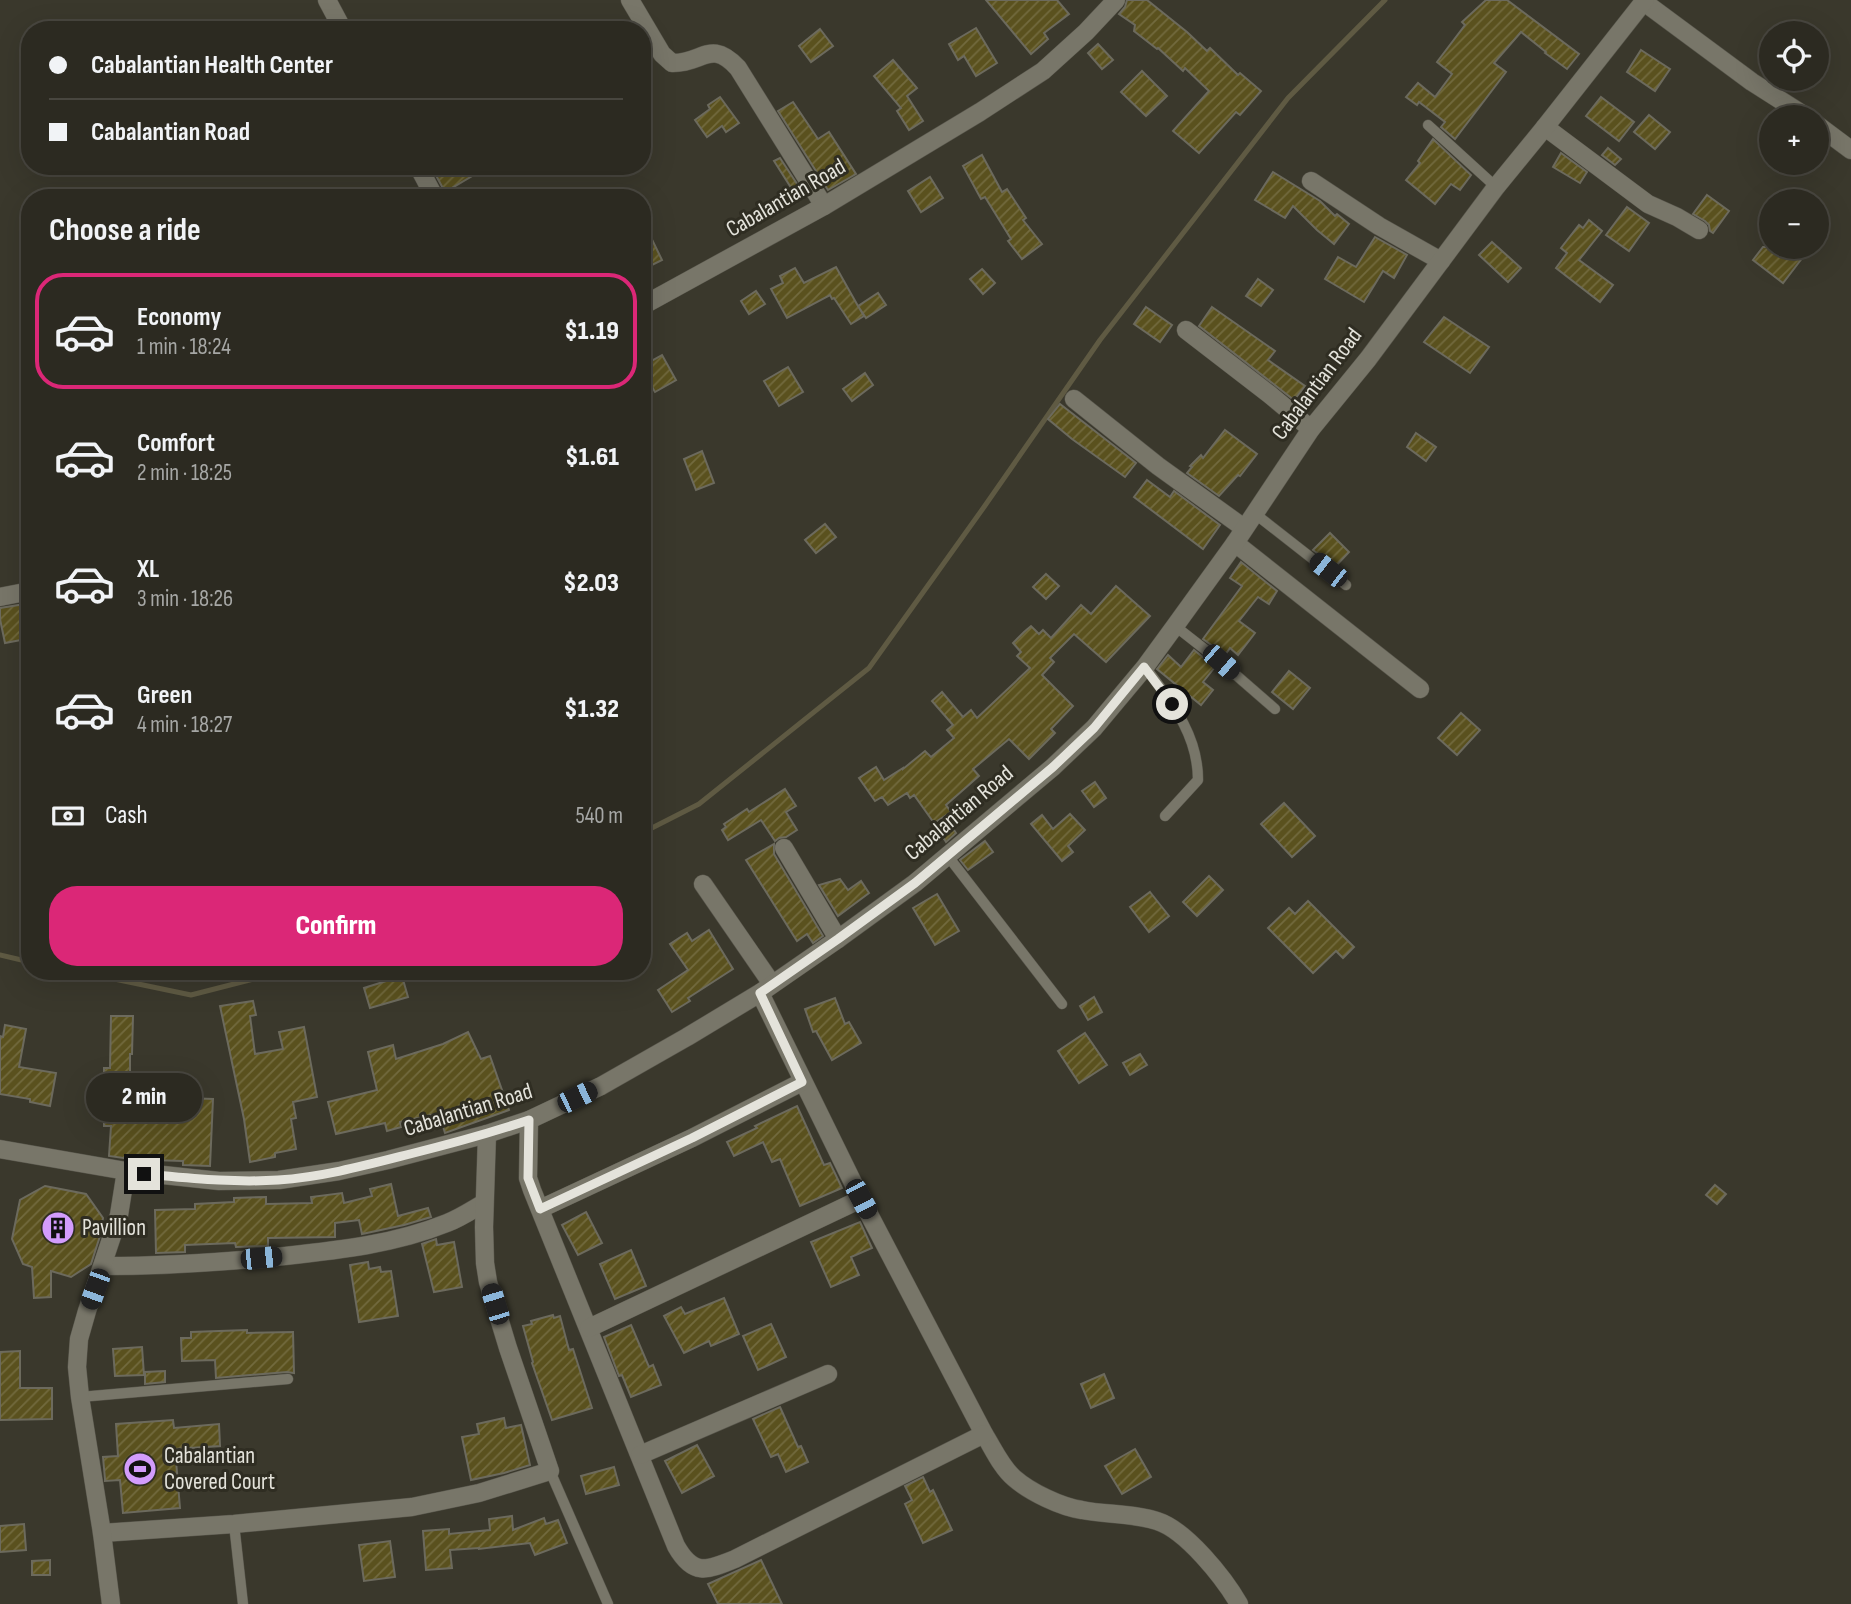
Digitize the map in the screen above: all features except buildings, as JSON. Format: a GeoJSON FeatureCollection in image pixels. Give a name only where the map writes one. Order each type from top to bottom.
{"type":"FeatureCollection","features":[{"type":"Feature","properties":{"kind":"street"},"geometry":{"type":"LineString","coordinates":[[327,0],[338,21]]}},
{"type":"Feature","properties":{"kind":"street"},"geometry":{"type":"LineString","coordinates":[[630,0],[642,21]]}},
{"type":"Feature","properties":{"kind":"street","name":"Cabalantian Road"},"geometry":{"type":"LineString","coordinates":[[651,301],[824,206],[981,112],[1043,71],[1116,0]]}},
{"type":"Feature","properties":{"kind":"street"},"geometry":{"type":"LineString","coordinates":[[1644,1],[1752,82],[1788,105]]}},
{"type":"Feature","properties":{"kind":"street","name":"Cabalantian Road"},"geometry":{"type":"LineString","coordinates":[[0,1149],[126,1171],[219,1181],[279,1180],[339,1171],[487,1134],[529,1120],[601,1086],[766,989],[838,939],[915,883],[1053,767],[1094,728],[1175,626],[1240,536],[1311,429],[1368,359],[1496,187],[1644,1]]}},
{"type":"Feature","properties":{"kind":"street"},"geometry":{"type":"LineString","coordinates":[[651,35],[662,54],[672,63],[689,62],[708,53],[719,53],[730,59],[824,206]]}},
{"type":"Feature","properties":{"kind":"street"},"geometry":{"type":"LineString","coordinates":[[1545,127],[1648,204],[1699,230]]}},
{"type":"Feature","properties":{"kind":"street"},"geometry":{"type":"LineString","coordinates":[[1829,134],[1851,150]]}},
{"type":"Feature","properties":{"kind":"street"},"geometry":{"type":"LineString","coordinates":[[1311,181],[1379,226],[1441,261]]}},
{"type":"Feature","properties":{"kind":"street"},"geometry":{"type":"LineString","coordinates":[[1186,330],[1311,429]]}},
{"type":"Feature","properties":{"kind":"street"},"geometry":{"type":"LineString","coordinates":[[1074,399],[1158,466],[1420,689]]}},
{"type":"Feature","properties":{"kind":"street"},"geometry":{"type":"LineString","coordinates":[[0,597],[21,593]]}},
{"type":"Feature","properties":{"kind":"street"},"geometry":{"type":"LineString","coordinates":[[784,848],[838,939]]}},
{"type":"Feature","properties":{"kind":"street"},"geometry":{"type":"LineString","coordinates":[[703,884],[766,989],[802,1082],[999,1459],[1014,1478],[1043,1497],[1080,1510],[1147,1519],[1170,1527],[1184,1536],[1228,1585],[1239,1604]]}},
{"type":"Feature","properties":{"kind":"street"},"geometry":{"type":"LineString","coordinates":[[540,1209],[692,1138],[802,1082]]}},
{"type":"Feature","properties":{"kind":"street"},"geometry":{"type":"LineString","coordinates":[[529,1120],[528,1178],[676,1546],[684,1559],[693,1566],[717,1566],[756,1549],[984,1434]]}},
{"type":"Feature","properties":{"kind":"street"},"geometry":{"type":"LineString","coordinates":[[102,1533],[412,1507],[479,1493],[550,1471],[488,1282],[484,1203],[487,1134]]}},
{"type":"Feature","properties":{"kind":"street"},"geometry":{"type":"LineString","coordinates":[[111,1604],[76,1367],[79,1339],[119,1215],[126,1171]]}},
{"type":"Feature","properties":{"kind":"street"},"geometry":{"type":"LineString","coordinates":[[589,1328],[861,1199]]}},
{"type":"Feature","properties":{"kind":"street"},"geometry":{"type":"LineString","coordinates":[[103,1266],[239,1261],[375,1245],[448,1223],[484,1203]]}},
{"type":"Feature","properties":{"kind":"street"},"geometry":{"type":"LineString","coordinates":[[640,1455],[828,1374]]}},
{"type":"Feature","properties":{"kind":"lane"},"geometry":{"type":"LineString","coordinates":[[1429,125],[1496,187]]}},
{"type":"Feature","properties":{"kind":"lane"},"geometry":{"type":"LineString","coordinates":[[1254,513],[1346,585]]}},
{"type":"Feature","properties":{"kind":"lane"},"geometry":{"type":"LineString","coordinates":[[1175,626],[1275,709]]}},
{"type":"Feature","properties":{"kind":"lane"},"geometry":{"type":"LineString","coordinates":[[1144,667],[1172,704],[1198,760],[1198,780],[1166,816]]}},
{"type":"Feature","properties":{"kind":"lane"},"geometry":{"type":"LineString","coordinates":[[947,855],[1062,1004]]}},
{"type":"Feature","properties":{"kind":"lane"},"geometry":{"type":"LineString","coordinates":[[80,1397],[288,1379]]}},
{"type":"Feature","properties":{"kind":"lane"},"geometry":{"type":"LineString","coordinates":[[550,1471],[608,1604]]}},
{"type":"Feature","properties":{"kind":"lane"},"geometry":{"type":"LineString","coordinates":[[234,1524],[243,1604]]}},
{"type":"Feature","properties":{"kind":"waterway"},"geometry":{"type":"LineString","coordinates":[[651,828],[699,804],[869,668],[1100,340],[1288,98],[1385,0]]}},
{"type":"Feature","properties":{"kind":"waterway"},"geometry":{"type":"LineString","coordinates":[[0,955],[21,960]]}},
{"type":"Feature","properties":{"kind":"waterway"},"geometry":{"type":"LineString","coordinates":[[119,980],[191,995],[250,980]]}},
{"type":"Feature","properties":{"kind":"place","name":"Pavillion"},"geometry":{"type":"Point","coordinates":[58,1228]}},
{"type":"Feature","properties":{"kind":"place","name":"Cabalantian Covered Court"},"geometry":{"type":"Point","coordinates":[140,1469]}},
{"type":"Feature","properties":{"kind":"route"},"geometry":{"type":"LineString","coordinates":[[144,1174],[219,1181],[279,1180],[388,1160],[529,1120],[528,1178],[540,1209],[692,1138],[802,1082],[760,993],[915,883],[1053,767],[1094,728],[1144,667],[1172,704]]}}]}
